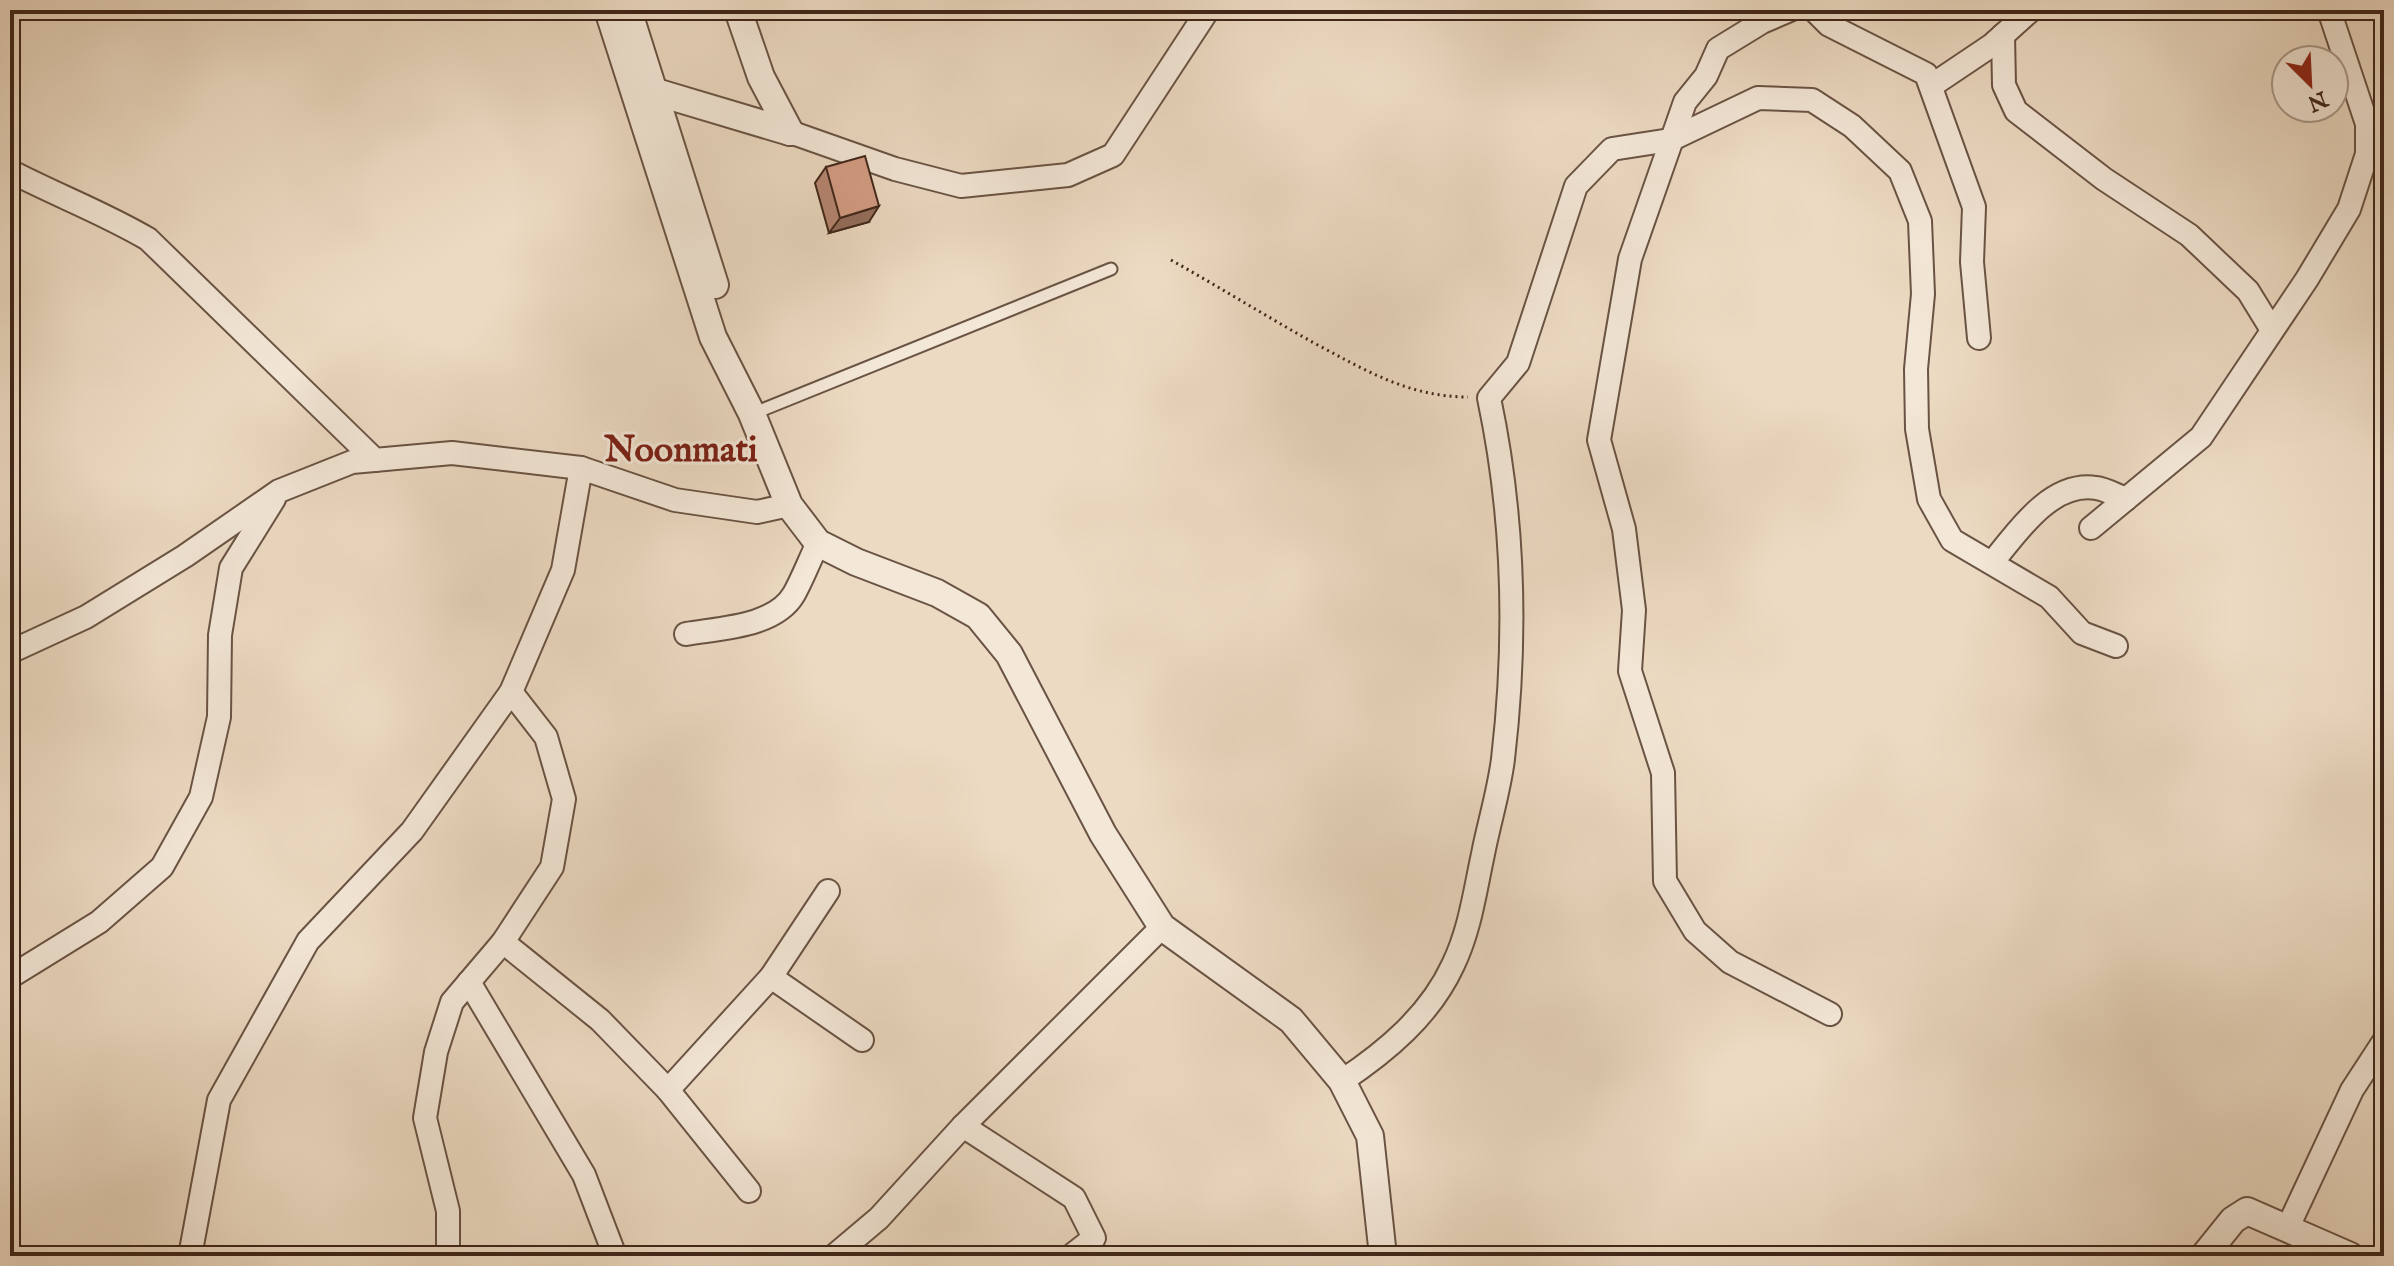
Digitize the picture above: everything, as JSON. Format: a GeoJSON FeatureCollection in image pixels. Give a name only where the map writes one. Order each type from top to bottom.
{"type":"FeatureCollection","features":[{"type":"Feature","properties":{"kind":"street"},"geometry":{"type":"LineString","coordinates":[[608,10],[713,337],[752,414],[789,505],[818,543],[856,562],[937,593],[978,616],[1009,654],[1103,834],[1162,927],[1291,1020],[1342,1081],[1370,1136],[1383,1256]]}},
{"type":"Feature","properties":{"kind":"street"},"geometry":{"type":"LineString","coordinates":[[628,10],[656,92],[731,342],[734,379]]}},
{"type":"Feature","properties":{"kind":"street"},"geometry":{"type":"LineString","coordinates":[[738,10],[761,77],[790,132]]}},
{"type":"Feature","properties":{"kind":"street"},"geometry":{"type":"LineString","coordinates":[[656,92],[790,132],[895,169],[961,186],[1068,175],[1113,155],[1208,10]]}},
{"type":"Feature","properties":{"kind":"street"},"geometry":{"type":"LineString","coordinates":[[1790,10],[1762,22],[1718,49],[1706,76],[1685,102],[1630,259],[1599,440],[1624,529],[1634,610],[1630,671],[1663,773],[1665,881],[1695,931],[1730,962],[1830,1014]]}},
{"type":"Feature","properties":{"kind":"street"},"geometry":{"type":"LineString","coordinates":[[1814,10],[1829,25],[1926,74],[1974,207],[1972,262],[1979,338]]}},
{"type":"Feature","properties":{"kind":"street"},"geometry":{"type":"LineString","coordinates":[[1931,86],[2003,35],[2031,10]]}},
{"type":"Feature","properties":{"kind":"street"},"geometry":{"type":"LineString","coordinates":[[2091,528],[2201,437],[2349,209],[2367,154],[2367,124],[2329,10]]}},
{"type":"Feature","properties":{"kind":"street"},"geometry":{"type":"LineString","coordinates":[[2003,35],[2004,85],[2016,111],[2104,179],[2189,235],[2248,291],[2272,330]]}},
{"type":"Feature","properties":{"kind":"street"},"geometry":{"type":"LineString","coordinates":[[1342,1081],[1391,1047],[1411,1027],[1453,966],[1470,919],[1503,760],[1507,690],[1511,544],[1502,462],[1489,398],[1518,363],[1576,186],[1612,149],[1670,140],[1758,98],[1812,100],[1852,126],[1900,171],[1920,221],[1923,294],[1916,369],[1917,429],[1929,499],[1952,540],[2049,597],[2082,633],[2116,646]]}},
{"type":"Feature","properties":{"kind":"street"},"geometry":{"type":"LineString","coordinates":[[10,171],[67,200],[109,216],[148,239],[375,460]]}},
{"type":"Feature","properties":{"kind":"street"},"geometry":{"type":"LineString","coordinates":[[10,652],[86,617],[185,556],[279,491],[352,462],[452,453],[581,468],[675,500],[757,512],[789,505]]}},
{"type":"Feature","properties":{"kind":"street"},"geometry":{"type":"LineString","coordinates":[[190,1256],[219,1100],[308,941],[412,831],[511,692],[563,570],[581,468]]}},
{"type":"Feature","properties":{"kind":"street"},"geometry":{"type":"LineString","coordinates":[[1992,563],[2025,523],[2065,490],[2096,488],[2126,499]]}},
{"type":"Feature","properties":{"kind":"street"},"geometry":{"type":"LineString","coordinates":[[10,977],[99,922],[162,867],[175,844],[201,797],[219,717],[220,635],[231,568],[279,491]]}},
{"type":"Feature","properties":{"kind":"street"},"geometry":{"type":"LineString","coordinates":[[686,634],[767,617],[784,607],[818,543]]}},
{"type":"Feature","properties":{"kind":"street"},"geometry":{"type":"LineString","coordinates":[[448,1256],[448,1211],[425,1118],[436,1052],[452,1002],[503,942],[552,867],[564,799],[546,737],[511,692]]}},
{"type":"Feature","properties":{"kind":"street"},"geometry":{"type":"LineString","coordinates":[[668,1090],[771,977],[828,891]]}},
{"type":"Feature","properties":{"kind":"street"},"geometry":{"type":"LineString","coordinates":[[834,1256],[879,1218],[963,1126],[1162,927]]}},
{"type":"Feature","properties":{"kind":"street"},"geometry":{"type":"LineString","coordinates":[[503,942],[600,1020],[668,1090],[749,1191]]}},
{"type":"Feature","properties":{"kind":"street"},"geometry":{"type":"LineString","coordinates":[[771,977],[862,1040]]}},
{"type":"Feature","properties":{"kind":"street"},"geometry":{"type":"LineString","coordinates":[[469,982],[584,1175],[615,1256]]}},
{"type":"Feature","properties":{"kind":"street"},"geometry":{"type":"LineString","coordinates":[[2287,1229],[2352,1090],[2384,1041]]}},
{"type":"Feature","properties":{"kind":"street"},"geometry":{"type":"LineString","coordinates":[[963,1126],[1074,1198],[1094,1238],[1071,1256]]}},
{"type":"Feature","properties":{"kind":"street"},"geometry":{"type":"LineString","coordinates":[[2204,1256],[2233,1220],[2247,1211],[2350,1256]]}},
{"type":"Feature","properties":{"kind":"lane"},"geometry":{"type":"LineString","coordinates":[[752,414],[1111,269]]}},
{"type":"Feature","properties":{"kind":"path"},"geometry":{"type":"LineString","coordinates":[[1171,260],[1269,320],[1365,371],[1415,392],[1453,398],[1489,398]]}},
{"type":"Feature","properties":{"kind":"building"},"geometry":{"type":"Polygon","coordinates":[[[865,156],[879,206],[840,218],[826,167],[865,156]]]}},
{"type":"Feature","properties":{"kind":"district","name":"Noonmati"},"geometry":{"type":"Point","coordinates":[681,448]}}]}
